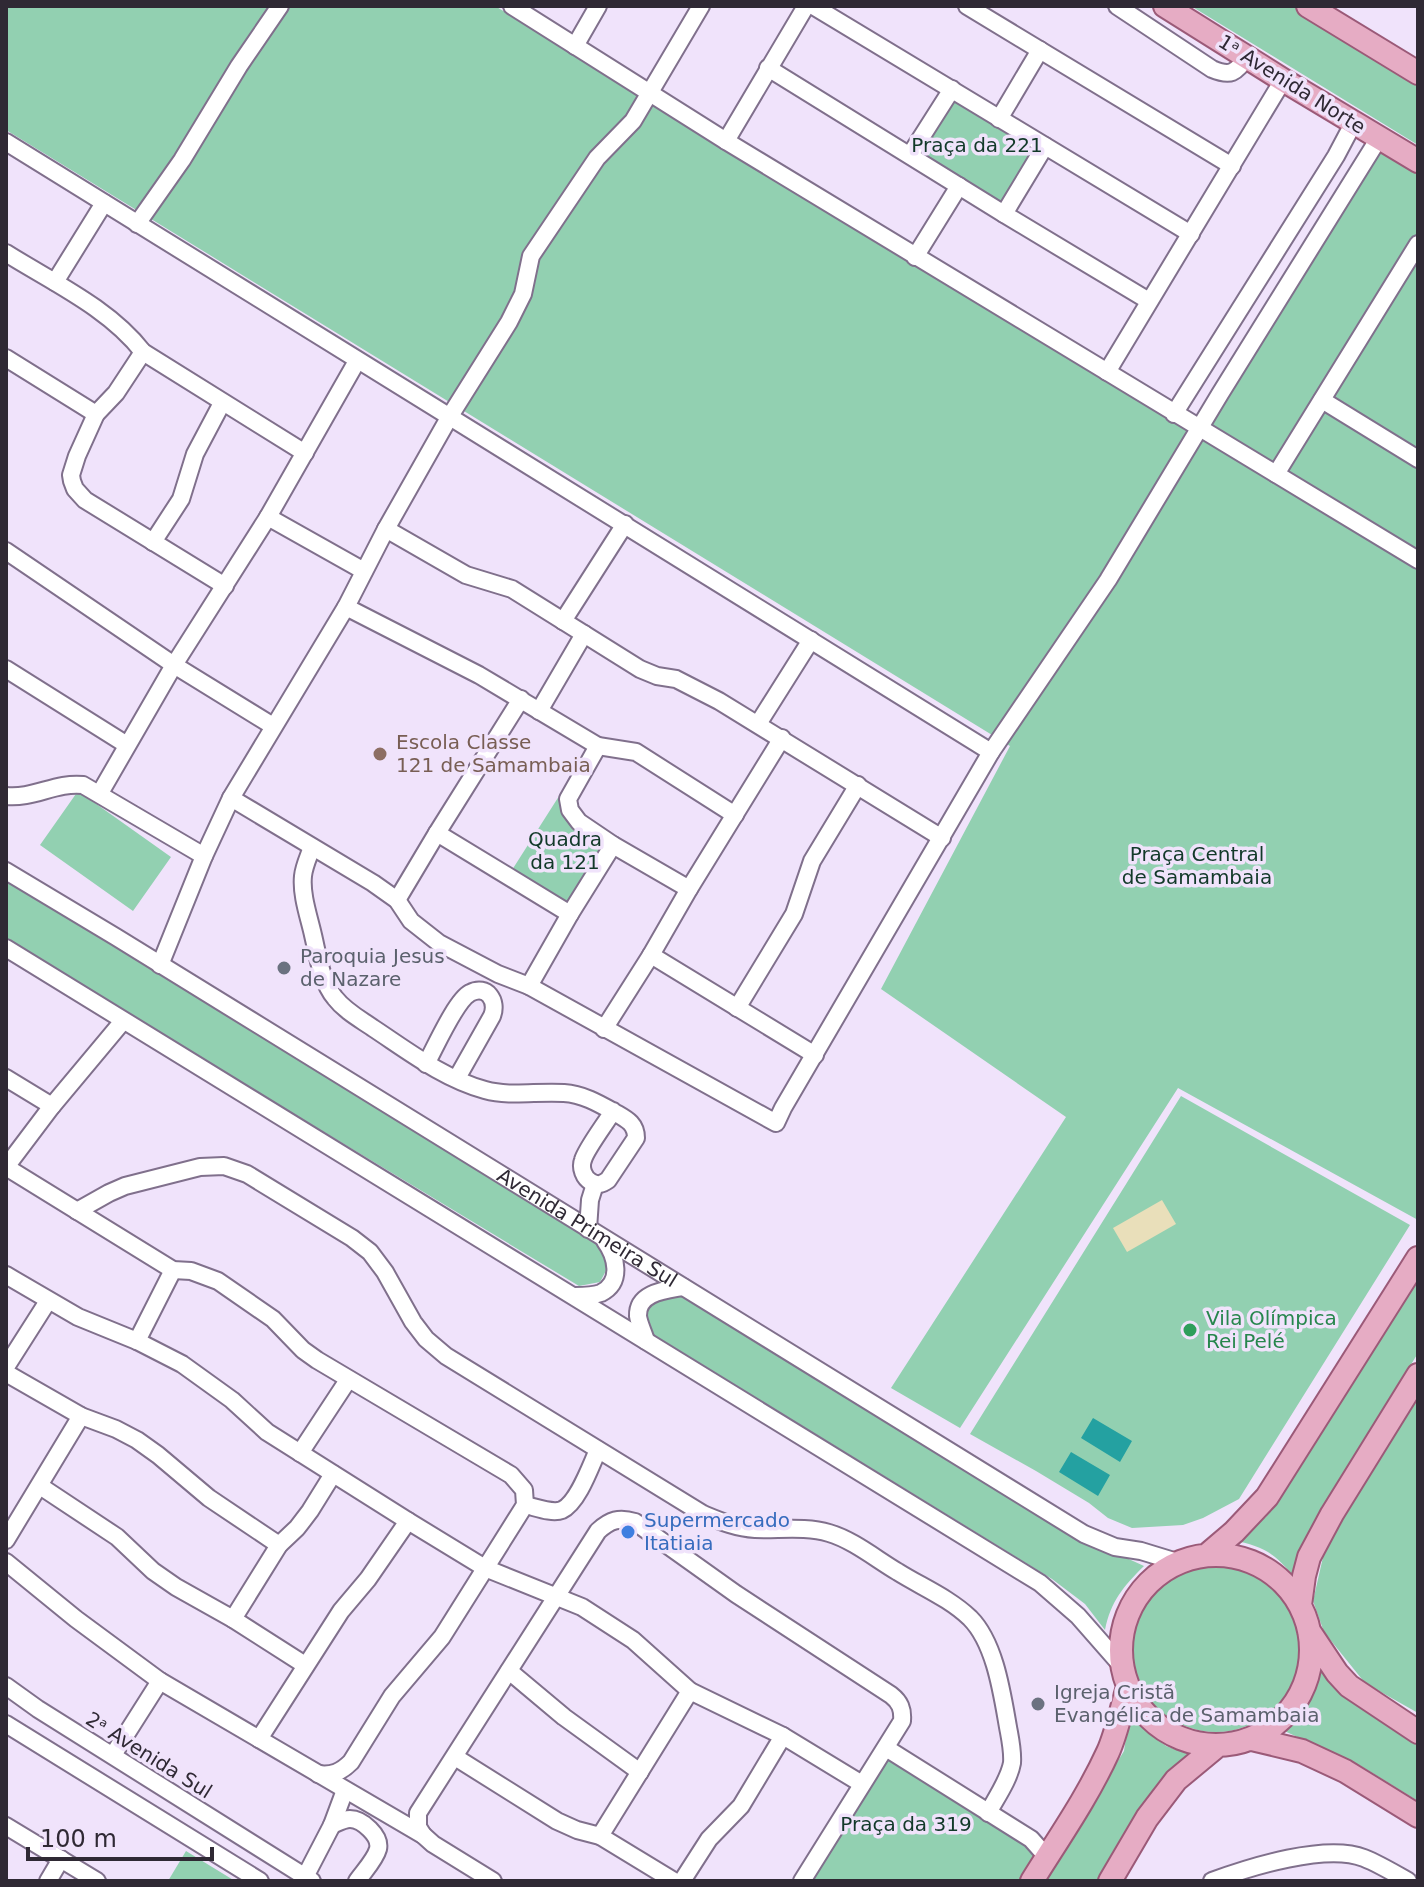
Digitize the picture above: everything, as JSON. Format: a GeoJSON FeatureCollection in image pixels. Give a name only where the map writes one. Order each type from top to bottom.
{"type":"FeatureCollection","features":[{"type":"Feature","properties":{"kind":"main road","name":"1ᵃ Avenida Norte"},"geometry":{"type":"LineString","coordinates":[[1165,6],[1418,161]]}},
{"type":"Feature","properties":{"kind":"main road"},"geometry":{"type":"LineString","coordinates":[[1308,6],[1418,73]]}},
{"type":"Feature","properties":{"kind":"main road"},"geometry":{"type":"LineString","coordinates":[[1207,1555],[1267,1497],[1411,1278],[1418,1258]]}},
{"type":"Feature","properties":{"kind":"main road"},"geometry":{"type":"LineString","coordinates":[[1300,1605],[1309,1557],[1418,1375]]}},
{"type":"Feature","properties":{"kind":"main road"},"geometry":{"type":"LineString","coordinates":[[1032,1881],[1088,1792],[1109,1749],[1124,1676],[1122,1628],[1138,1594],[1155,1576],[1177,1562],[1207,1555],[1233,1556],[1258,1564],[1282,1581],[1300,1605],[1309,1630],[1349,1686],[1418,1732]]}},
{"type":"Feature","properties":{"kind":"main road"},"geometry":{"type":"LineString","coordinates":[[1124,1676],[1142,1711],[1163,1730],[1189,1742],[1217,1746],[1235,1744],[1252,1739],[1276,1725],[1295,1704],[1307,1678],[1311,1655],[1309,1630]]}},
{"type":"Feature","properties":{"kind":"main road"},"geometry":{"type":"LineString","coordinates":[[1252,1739],[1302,1751],[1345,1771],[1418,1816]]}},
{"type":"Feature","properties":{"kind":"main road"},"geometry":{"type":"LineString","coordinates":[[1110,1881],[1147,1818],[1176,1780],[1217,1746]]}},
{"type":"Feature","properties":{"kind":"street"},"geometry":{"type":"LineString","coordinates":[[137,224],[182,160],[280,6]]}},
{"type":"Feature","properties":{"kind":"street"},"geometry":{"type":"LineString","coordinates":[[512,6],[915,257],[1418,560]]}},
{"type":"Feature","properties":{"kind":"street"},"geometry":{"type":"LineString","coordinates":[[575,46],[598,6]]}},
{"type":"Feature","properties":{"kind":"street"},"geometry":{"type":"LineString","coordinates":[[160,965],[231,798],[346,607],[450,416],[509,322],[523,294],[531,256],[588,170],[633,121],[701,6]]}},
{"type":"Feature","properties":{"kind":"street"},"geometry":{"type":"LineString","coordinates":[[726,141],[806,6]]}},
{"type":"Feature","properties":{"kind":"street"},"geometry":{"type":"LineString","coordinates":[[813,6],[1191,234]]}},
{"type":"Feature","properties":{"kind":"street"},"geometry":{"type":"LineString","coordinates":[[967,6],[1232,166]]}},
{"type":"Feature","properties":{"kind":"street"},"geometry":{"type":"LineString","coordinates":[[994,23],[1003,6]]}},
{"type":"Feature","properties":{"kind":"street"},"geometry":{"type":"LineString","coordinates":[[1117,6],[1224,74],[1237,70],[1247,57]]}},
{"type":"Feature","properties":{"kind":"street"},"geometry":{"type":"LineString","coordinates":[[999,119],[1040,50]]}},
{"type":"Feature","properties":{"kind":"street"},"geometry":{"type":"LineString","coordinates":[[768,68],[1149,301]]}},
{"type":"Feature","properties":{"kind":"street"},"geometry":{"type":"LineString","coordinates":[[1107,372],[1283,80]]}},
{"type":"Feature","properties":{"kind":"street"},"geometry":{"type":"LineString","coordinates":[[910,155],[952,89]]}},
{"type":"Feature","properties":{"kind":"street"},"geometry":{"type":"LineString","coordinates":[[1174,414],[1336,156],[1354,122]]}},
{"type":"Feature","properties":{"kind":"street"},"geometry":{"type":"LineString","coordinates":[[231,798],[373,883],[397,900],[411,921],[439,943],[498,974],[529,986],[776,1123],[991,752],[1108,580],[1379,138]]}},
{"type":"Feature","properties":{"kind":"street"},"geometry":{"type":"LineString","coordinates":[[6,142],[991,752]]}},
{"type":"Feature","properties":{"kind":"street"},"geometry":{"type":"LineString","coordinates":[[1004,214],[1045,146]]}},
{"type":"Feature","properties":{"kind":"street"},"geometry":{"type":"LineString","coordinates":[[1336,156],[1344,156],[1359,170]]}},
{"type":"Feature","properties":{"kind":"street"},"geometry":{"type":"LineString","coordinates":[[915,257],[959,186]]}},
{"type":"Feature","properties":{"kind":"street"},"geometry":{"type":"LineString","coordinates":[[55,282],[104,203]]}},
{"type":"Feature","properties":{"kind":"street"},"geometry":{"type":"LineString","coordinates":[[1276,474],[1412,266],[1418,244]]}},
{"type":"Feature","properties":{"kind":"street"},"geometry":{"type":"LineString","coordinates":[[6,253],[123,328],[143,352],[305,453]]}},
{"type":"Feature","properties":{"kind":"street"},"geometry":{"type":"LineString","coordinates":[[143,352],[116,393],[96,414],[74,465],[71,475],[73,485],[85,500],[225,586]]}},
{"type":"Feature","properties":{"kind":"street"},"geometry":{"type":"LineString","coordinates":[[6,358],[96,414]]}},
{"type":"Feature","properties":{"kind":"street"},"geometry":{"type":"LineString","coordinates":[[100,793],[174,665],[268,517],[357,361]]}},
{"type":"Feature","properties":{"kind":"street"},"geometry":{"type":"LineString","coordinates":[[1197,377],[1206,391],[1220,394]]}},
{"type":"Feature","properties":{"kind":"street"},"geometry":{"type":"LineString","coordinates":[[1322,400],[1418,459]]}},
{"type":"Feature","properties":{"kind":"street"},"geometry":{"type":"LineString","coordinates":[[153,542],[181,499],[195,454],[222,403]]}},
{"type":"Feature","properties":{"kind":"street"},"geometry":{"type":"LineString","coordinates":[[268,517],[364,571]]}},
{"type":"Feature","properties":{"kind":"street"},"geometry":{"type":"LineString","coordinates":[[563,621],[625,524]]}},
{"type":"Feature","properties":{"kind":"street"},"geometry":{"type":"LineString","coordinates":[[386,529],[466,575],[512,589],[640,669],[694,687],[942,838]]}},
{"type":"Feature","properties":{"kind":"street"},"geometry":{"type":"LineString","coordinates":[[6,551],[174,665],[273,726]]}},
{"type":"Feature","properties":{"kind":"street"},"geometry":{"type":"LineString","coordinates":[[346,607],[479,675],[598,746],[636,752],[735,815]]}},
{"type":"Feature","properties":{"kind":"street"},"geometry":{"type":"LineString","coordinates":[[539,711],[584,634]]}},
{"type":"Feature","properties":{"kind":"street"},"geometry":{"type":"LineString","coordinates":[[758,724],[811,640]]}},
{"type":"Feature","properties":{"kind":"street"},"geometry":{"type":"LineString","coordinates":[[6,669],[127,745]]}},
{"type":"Feature","properties":{"kind":"street"},"geometry":{"type":"LineString","coordinates":[[397,900],[521,699]]}},
{"type":"Feature","properties":{"kind":"street"},"geometry":{"type":"LineString","coordinates":[[604,1029],[782,738]]}},
{"type":"Feature","properties":{"kind":"street"},"geometry":{"type":"LineString","coordinates":[[598,746],[568,799],[572,815],[613,845],[689,889]]}},
{"type":"Feature","properties":{"kind":"street"},"geometry":{"type":"LineString","coordinates":[[6,796],[27,796],[72,784],[83,785],[204,856]]}},
{"type":"Feature","properties":{"kind":"street"},"geometry":{"type":"LineString","coordinates":[[737,1008],[794,914],[812,861],[858,785]]}},
{"type":"Feature","properties":{"kind":"street"},"geometry":{"type":"LineString","coordinates":[[437,833],[570,914]]}},
{"type":"Feature","properties":{"kind":"street"},"geometry":{"type":"LineString","coordinates":[[529,986],[613,845]]}},
{"type":"Feature","properties":{"kind":"street"},"geometry":{"type":"LineString","coordinates":[[312,847],[303,877],[304,894],[326,984],[334,998],[347,1010],[426,1064],[487,1091],[565,1093],[590,1099],[613,1111],[628,1120],[634,1126],[636,1138],[608,1180],[601,1185],[595,1184],[583,1175],[583,1160],[613,1111]]}},
{"type":"Feature","properties":{"kind":"street","name":"Avenida Primeira Sul"},"geometry":{"type":"LineString","coordinates":[[6,871],[1084,1534],[1115,1547],[1177,1562]]}},
{"type":"Feature","properties":{"kind":"street"},"geometry":{"type":"LineString","coordinates":[[6,948],[1040,1583],[1078,1616],[1124,1676]]}},
{"type":"Feature","properties":{"kind":"street"},"geometry":{"type":"LineString","coordinates":[[651,955],[815,1055]]}},
{"type":"Feature","properties":{"kind":"street"},"geometry":{"type":"LineString","coordinates":[[426,1064],[462,999],[481,990],[489,994],[495,1008],[457,1078]]}},
{"type":"Feature","properties":{"kind":"street"},"geometry":{"type":"LineString","coordinates":[[123,1021],[6,1167],[173,1270],[191,1271],[218,1281],[273,1319],[303,1350],[348,1380],[511,1475],[524,1490],[525,1505],[442,1637],[392,1696],[345,1769],[328,1775],[318,1774]]}},
{"type":"Feature","properties":{"kind":"street"},"geometry":{"type":"LineString","coordinates":[[6,1078],[52,1106]]}},
{"type":"Feature","properties":{"kind":"street"},"geometry":{"type":"LineString","coordinates":[[77,1211],[125,1186],[200,1167],[224,1166],[247,1174],[370,1252],[413,1322],[426,1339],[446,1356],[703,1514],[732,1526],[828,1532],[955,1605],[973,1621],[990,1654],[1011,1747],[1012,1764],[988,1813]]}},
{"type":"Feature","properties":{"kind":"street"},"geometry":{"type":"LineString","coordinates":[[575,1296],[601,1293],[615,1275],[614,1255],[595,1233],[590,1200],[595,1184]]}},
{"type":"Feature","properties":{"kind":"street"},"geometry":{"type":"LineString","coordinates":[[137,1341],[173,1270]]}},
{"type":"Feature","properties":{"kind":"street"},"geometry":{"type":"LineString","coordinates":[[6,1275],[48,1301],[192,1370],[267,1432],[408,1521],[485,1568],[582,1607],[633,1640],[690,1691],[783,1736],[862,1784]]}},
{"type":"Feature","properties":{"kind":"street"},"geometry":{"type":"LineString","coordinates":[[646,1341],[638,1317],[639,1308],[657,1292],[683,1287]]}},
{"type":"Feature","properties":{"kind":"street"},"geometry":{"type":"LineString","coordinates":[[48,1301],[6,1370],[81,1416],[137,1440],[209,1498],[279,1545]]}},
{"type":"Feature","properties":{"kind":"street"},"geometry":{"type":"LineString","coordinates":[[300,1453],[348,1380]]}},
{"type":"Feature","properties":{"kind":"street"},"geometry":{"type":"LineString","coordinates":[[6,1540],[81,1416]]}},
{"type":"Feature","properties":{"kind":"street"},"geometry":{"type":"LineString","coordinates":[[525,1505],[548,1511],[562,1510],[574,1500],[598,1450]]}},
{"type":"Feature","properties":{"kind":"street"},"geometry":{"type":"LineString","coordinates":[[233,1619],[279,1545],[310,1511],[333,1474]]}},
{"type":"Feature","properties":{"kind":"street"},"geometry":{"type":"LineString","coordinates":[[40,1486],[117,1537],[153,1571],[176,1587],[305,1665]]}},
{"type":"Feature","properties":{"kind":"street"},"geometry":{"type":"LineString","coordinates":[[423,1835],[418,1827],[418,1813],[557,1595],[598,1531],[616,1519],[625,1519],[635,1522],[736,1594],[897,1700],[902,1710],[902,1721],[802,1881]]}},
{"type":"Feature","properties":{"kind":"street"},"geometry":{"type":"LineString","coordinates":[[259,1739],[341,1611],[368,1579],[408,1521]]}},
{"type":"Feature","properties":{"kind":"street"},"geometry":{"type":"LineString","coordinates":[[6,1562],[160,1681],[423,1835],[493,1881]]}},
{"type":"Feature","properties":{"kind":"street"},"geometry":{"type":"LineString","coordinates":[[509,1671],[564,1717],[640,1772]]}},
{"type":"Feature","properties":{"kind":"street"},"geometry":{"type":"LineString","coordinates":[[113,1755],[160,1681]]}},
{"type":"Feature","properties":{"kind":"street","name":"2ᵃ Avenida Sul"},"geometry":{"type":"LineString","coordinates":[[6,1686],[308,1879]]}},
{"type":"Feature","properties":{"kind":"street"},"geometry":{"type":"LineString","coordinates":[[600,1836],[690,1691]]}},
{"type":"Feature","properties":{"kind":"street"},"geometry":{"type":"LineString","coordinates":[[6,1724],[260,1881]]}},
{"type":"Feature","properties":{"kind":"street"},"geometry":{"type":"LineString","coordinates":[[682,1881],[709,1839],[741,1806],[783,1736]]}},
{"type":"Feature","properties":{"kind":"street"},"geometry":{"type":"LineString","coordinates":[[886,1748],[1051,1850]]}},
{"type":"Feature","properties":{"kind":"street"},"geometry":{"type":"LineString","coordinates":[[455,1757],[557,1821],[600,1836],[674,1881]]}},
{"type":"Feature","properties":{"kind":"street"},"geometry":{"type":"LineString","coordinates":[[308,1879],[345,1790]]}},
{"type":"Feature","properties":{"kind":"street"},"geometry":{"type":"LineString","coordinates":[[332,1825],[357,1820],[377,1838],[377,1851],[357,1881]]}},
{"type":"Feature","properties":{"kind":"street"},"geometry":{"type":"LineString","coordinates":[[6,1826],[97,1881]]}},
{"type":"Feature","properties":{"kind":"street"},"geometry":{"type":"LineString","coordinates":[[210,1851],[208,1833],[227,1828]]}},
{"type":"Feature","properties":{"kind":"street"},"geometry":{"type":"LineString","coordinates":[[1212,1881],[1308,1855],[1334,1852],[1363,1857],[1408,1881]]}},
{"type":"Feature","properties":{"kind":"street"},"geometry":{"type":"LineString","coordinates":[[48,1881],[61,1859]]}},
{"type":"Feature","properties":{"kind":"green space","name":"Praça Central de Samambaia"},"geometry":{"type":"Polygon","coordinates":[[[6,6],[495,6],[1203,435],[1383,148],[1418,169],[1418,1220],[1178,1088],[960,1428],[891,1388],[1066,1117],[881,989],[1010,746],[6,130],[6,6]]]}},
{"type":"Feature","properties":{"kind":"green space"},"geometry":{"type":"Polygon","coordinates":[[[1191,6],[1301,6],[1418,79],[1418,145],[1191,6]]]}},
{"type":"Feature","properties":{"kind":"green space","name":"Praça da 221"},"geometry":{"type":"Polygon","coordinates":[[[952,85],[1042,141],[1003,206],[913,149],[952,85]]]}},
{"type":"Feature","properties":{"kind":"green space"},"geometry":{"type":"Polygon","coordinates":[[[78,791],[171,857],[133,911],[40,845],[78,791]]]}},
{"type":"Feature","properties":{"kind":"green space","name":"Quadra da 121"},"geometry":{"type":"Polygon","coordinates":[[[561,793],[574,815],[612,840],[568,906],[512,870],[561,793]]]}},
{"type":"Feature","properties":{"kind":"green space"},"geometry":{"type":"Polygon","coordinates":[[[6,880],[597,1240],[609,1265],[600,1282],[579,1286],[6,940],[6,880]]]}},
{"type":"Feature","properties":{"kind":"green space","name":"Vila Olímpica Rei Pelé"},"geometry":{"type":"Polygon","coordinates":[[[1181,1096],[1410,1225],[1239,1499],[1183,1525],[1132,1528],[1108,1518],[1089,1503],[970,1434],[1181,1096]]]}},
{"type":"Feature","properties":{"kind":"green space"},"geometry":{"type":"Polygon","coordinates":[[[1418,1284],[1418,1353],[1299,1550],[1292,1574],[1265,1551],[1232,1540],[1266,1517],[1409,1287],[1418,1284]]]}},
{"type":"Feature","properties":{"kind":"green space"},"geometry":{"type":"Polygon","coordinates":[[[656,1291],[675,1292],[1085,1539],[1144,1566],[1119,1595],[1105,1630],[1085,1604],[1052,1579],[654,1335],[645,1310],[656,1291]]]}},
{"type":"Feature","properties":{"kind":"green space"},"geometry":{"type":"Polygon","coordinates":[[[1418,1395],[1418,1713],[1365,1683],[1324,1632],[1313,1601],[1326,1544],[1418,1395]]]}},
{"type":"Feature","properties":{"kind":"green space"},"geometry":{"type":"Polygon","coordinates":[[[1216,1564],[1248,1570],[1276,1588],[1294,1616],[1300,1648],[1294,1680],[1276,1708],[1248,1726],[1216,1732],[1184,1726],[1156,1708],[1138,1680],[1132,1648],[1138,1616],[1156,1588],[1184,1570],[1216,1564]]]}},
{"type":"Feature","properties":{"kind":"green space"},"geometry":{"type":"Polygon","coordinates":[[[1318,1661],[1418,1739],[1418,1801],[1361,1766],[1280,1729],[1309,1696],[1318,1661]]]}},
{"type":"Feature","properties":{"kind":"green space"},"geometry":{"type":"Polygon","coordinates":[[[1129,1717],[1166,1746],[1191,1755],[1141,1809],[1097,1881],[1045,1881],[1124,1751],[1129,1717]]]}},
{"type":"Feature","properties":{"kind":"green space","name":"Praça da 319"},"geometry":{"type":"Polygon","coordinates":[[[888,1744],[1048,1844],[1026,1881],[803,1881],[888,1744]]]}},
{"type":"Feature","properties":{"kind":"green space"},"geometry":{"type":"Polygon","coordinates":[[[186,1851],[235,1881],[168,1881],[186,1851]]]}},
{"type":"Feature","properties":{"kind":"sand"},"geometry":{"type":"Polygon","coordinates":[[[1162,1200],[1176,1224],[1127,1252],[1113,1228],[1162,1200]]]}},
{"type":"Feature","properties":{"kind":"shaded area"},"geometry":{"type":"Polygon","coordinates":[[[1093,1418],[1132,1441],[1120,1462],[1081,1438],[1093,1418]]]}},
{"type":"Feature","properties":{"kind":"shaded area"},"geometry":{"type":"Polygon","coordinates":[[[1071,1452],[1110,1475],[1098,1496],[1059,1472],[1071,1452]]]}},
{"type":"Feature","properties":{"kind":"place","name":"Escola Classe 121 de Samambaia"},"geometry":{"type":"Point","coordinates":[380,754]}},
{"type":"Feature","properties":{"kind":"place","name":"Paroquia Jesus de Nazare"},"geometry":{"type":"Point","coordinates":[284,968]}},
{"type":"Feature","properties":{"kind":"place","name":"Vila Olímpica Rei Pelé"},"geometry":{"type":"Point","coordinates":[1190,1330]}},
{"type":"Feature","properties":{"kind":"place","name":"Supermercado Itatiaia"},"geometry":{"type":"Point","coordinates":[628,1532]}},
{"type":"Feature","properties":{"kind":"place","name":"Igreja Cristã Evangélica de Samambaia"},"geometry":{"type":"Point","coordinates":[1038,1704]}}]}
